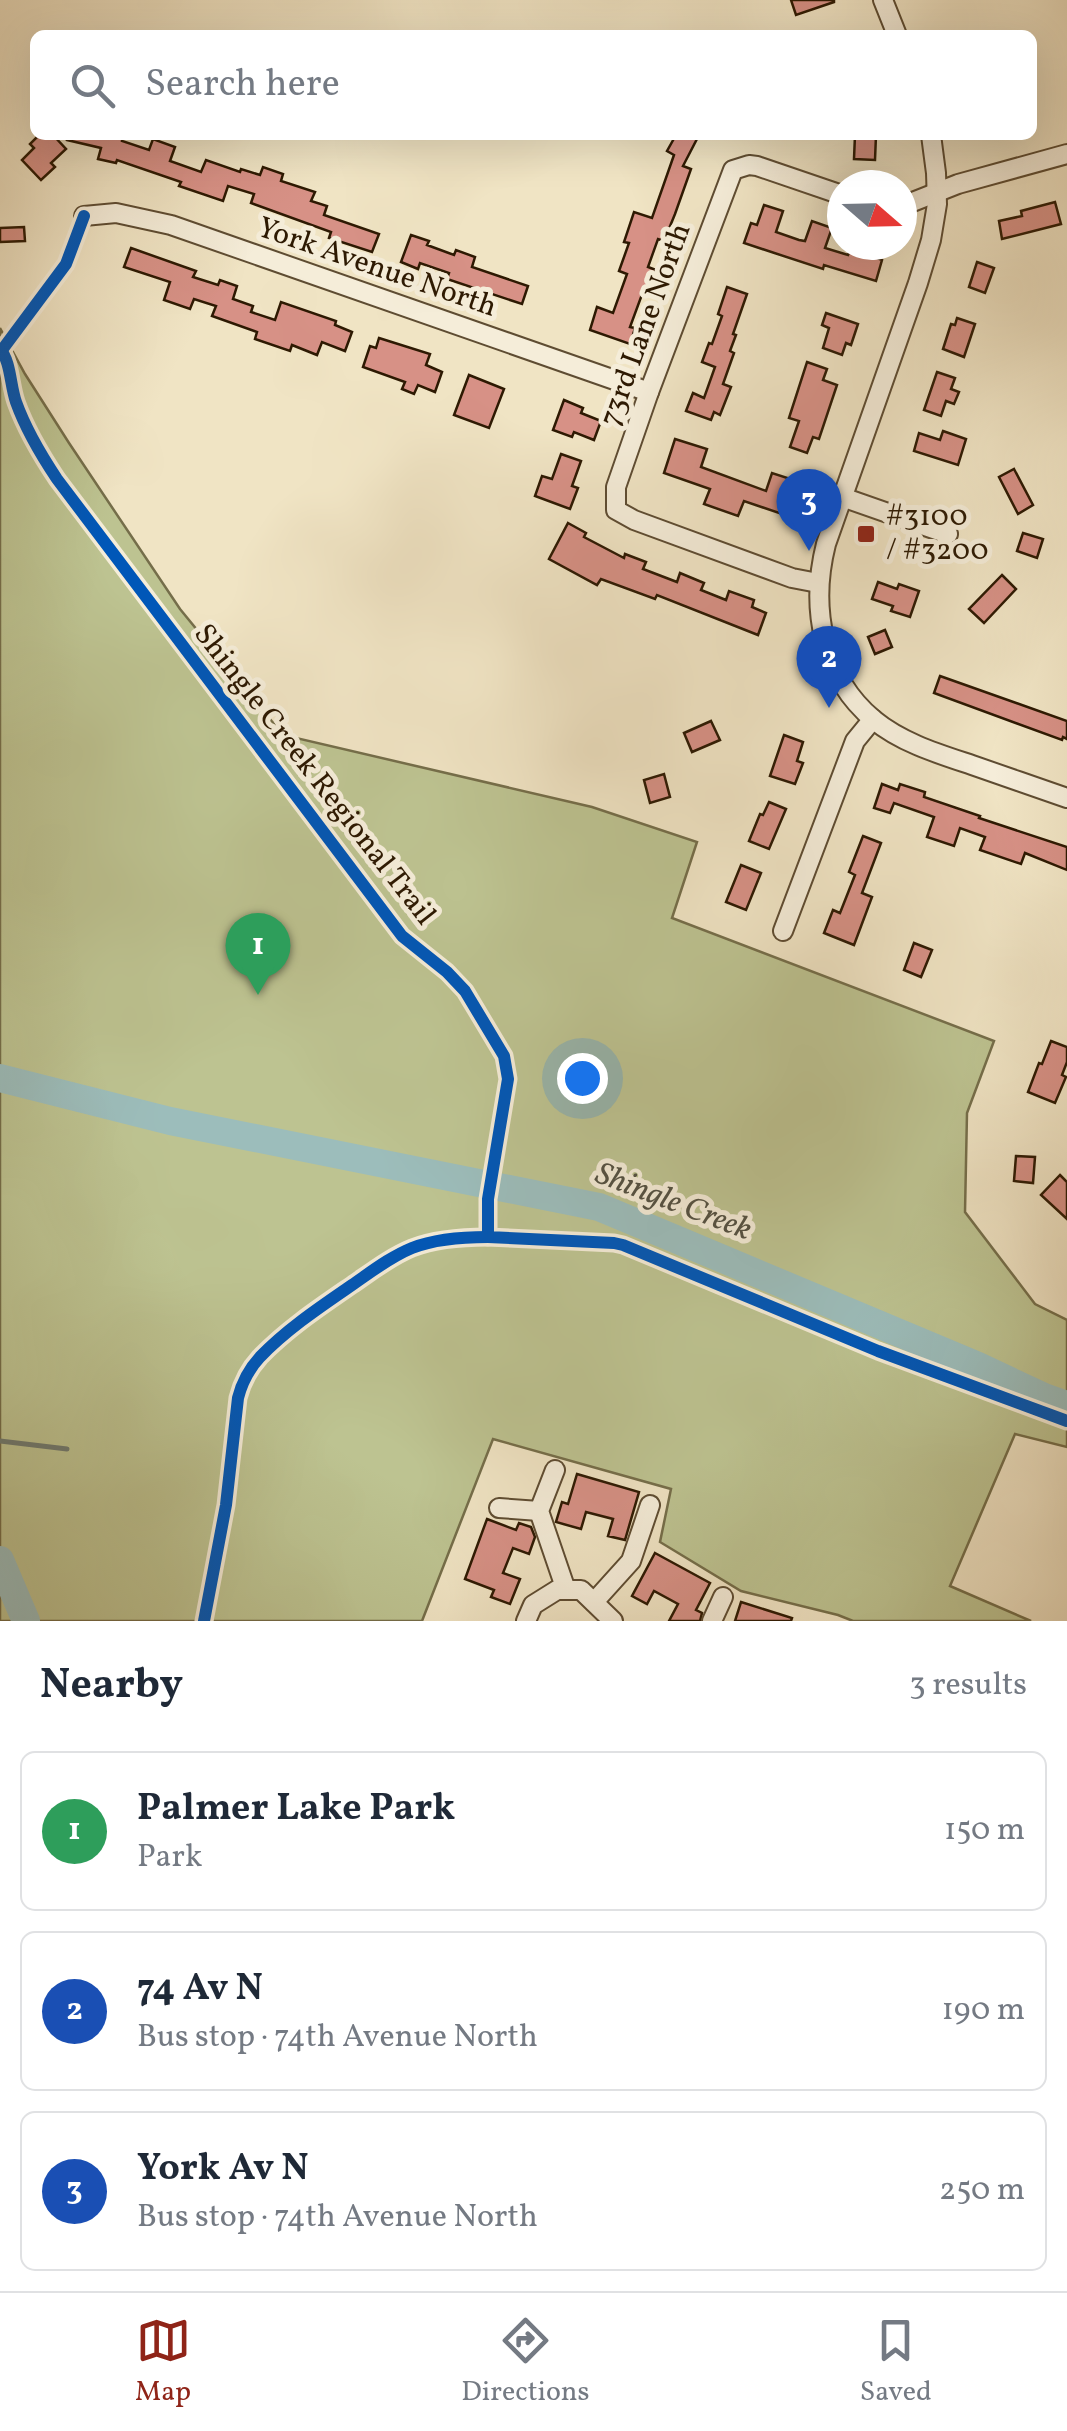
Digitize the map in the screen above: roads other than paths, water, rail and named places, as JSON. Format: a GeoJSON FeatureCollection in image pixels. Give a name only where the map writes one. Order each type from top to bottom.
{"type":"FeatureCollection","features":[{"type":"Feature","properties":{"kind":"street"},"geometry":{"type":"LineString","coordinates":[[883,0],[894,30]]}},
{"type":"Feature","properties":{"kind":"street"},"geometry":{"type":"LineString","coordinates":[[931,140],[935,222],[925,262],[826,544],[818,583],[819,616],[828,653],[849,692],[873,720],[924,748],[1067,798]]}},
{"type":"Feature","properties":{"kind":"street"},"geometry":{"type":"LineString","coordinates":[[917,200],[958,184],[1067,154]]}},
{"type":"Feature","properties":{"kind":"street","name":"73rd Lane North"},"geometry":{"type":"LineString","coordinates":[[818,583],[792,578],[634,520],[616,510],[616,486],[733,170],[757,166],[827,190]]}},
{"type":"Feature","properties":{"kind":"street","name":"York Avenue North"},"geometry":{"type":"LineString","coordinates":[[84,216],[116,213],[170,225],[650,392]]}},
{"type":"Feature","properties":{"kind":"street"},"geometry":{"type":"LineString","coordinates":[[842,497],[948,534]]}},
{"type":"Feature","properties":{"kind":"street"},"geometry":{"type":"LineString","coordinates":[[782,931],[855,741],[873,720]]}},
{"type":"Feature","properties":{"kind":"street"},"geometry":{"type":"LineString","coordinates":[[555,1470],[538,1512],[566,1590]]}},
{"type":"Feature","properties":{"kind":"street"},"geometry":{"type":"LineString","coordinates":[[594,1602],[631,1561],[650,1505]]}},
{"type":"Feature","properties":{"kind":"street"},"geometry":{"type":"LineString","coordinates":[[499,1508],[538,1512]]}},
{"type":"Feature","properties":{"kind":"street"},"geometry":{"type":"LineString","coordinates":[[526,1621],[533,1605],[557,1590],[581,1590],[612,1621]]}},
{"type":"Feature","properties":{"kind":"street"},"geometry":{"type":"LineString","coordinates":[[712,1621],[723,1597]]}},
{"type":"Feature","properties":{"kind":"waterway","name":"Shingle Creek"},"geometry":{"type":"LineString","coordinates":[[0,1078],[170,1121],[599,1207],[1067,1405]]}},
{"type":"Feature","properties":{"kind":"waterway"},"geometry":{"type":"LineString","coordinates":[[0,1441],[67,1449]]}},
{"type":"Feature","properties":{"kind":"waterway"},"geometry":{"type":"LineString","coordinates":[[0,1560],[26,1621]]}},
{"type":"Feature","properties":{"kind":"place","name":"#3100 / #3200"},"geometry":{"type":"Point","coordinates":[866,534]}},
{"type":"Feature","properties":{"kind":"place","name":"York Av N"},"geometry":{"type":"Point","coordinates":[809,551]}},
{"type":"Feature","properties":{"kind":"place","name":"74 Av N"},"geometry":{"type":"Point","coordinates":[829,708]}},
{"type":"Feature","properties":{"kind":"place","name":"Palmer Lake Park"},"geometry":{"type":"Point","coordinates":[258,995]}}]}
